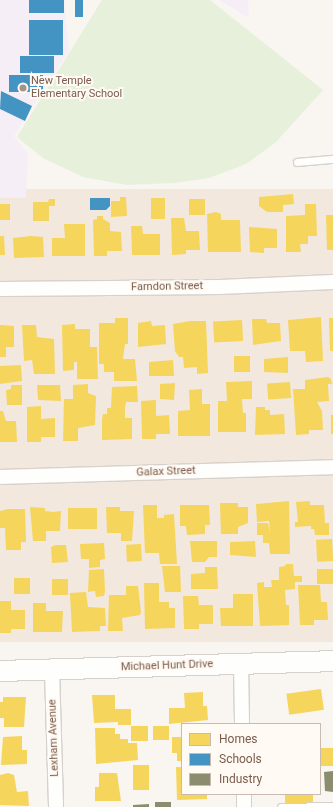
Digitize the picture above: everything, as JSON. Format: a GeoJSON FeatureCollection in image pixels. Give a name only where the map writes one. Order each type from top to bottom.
{"type":"FeatureCollection","features":[{"type":"Feature","properties":{"kind":"street","name":"Farndon Street"},"geometry":{"type":"LineString","coordinates":[[0,289],[220,287],[333,282]]}},
{"type":"Feature","properties":{"kind":"street","name":"Galax Street"},"geometry":{"type":"LineString","coordinates":[[0,477],[333,467]]}},
{"type":"Feature","properties":{"kind":"street","name":"Michael Hunt Drive"},"geometry":{"type":"LineString","coordinates":[[0,671],[333,661]]}},
{"type":"Feature","properties":{"kind":"street"},"geometry":{"type":"LineString","coordinates":[[240,664],[242,723]]}},
{"type":"Feature","properties":{"kind":"street","name":"Lexham Avenue"},"geometry":{"type":"LineString","coordinates":[[52,670],[56,807]]}},
{"type":"Feature","properties":{"kind":"street"},"geometry":{"type":"LineString","coordinates":[[244,795],[244,807]]}},
{"type":"Feature","properties":{"kind":"lane"},"geometry":{"type":"LineString","coordinates":[[297,162],[333,159]]}},
{"type":"Feature","properties":{"kind":"lane"},"geometry":{"type":"LineString","coordinates":[[281,807],[333,806]]}},
{"type":"Feature","properties":{"kind":"shaded area","name":"New Temple Elementary School"},"geometry":{"type":"Polygon","coordinates":[[[0,0],[64,0],[69,51],[14,136],[28,154],[26,198],[0,198],[0,0]]]}},
{"type":"Feature","properties":{"kind":"shaded area"},"geometry":{"type":"Polygon","coordinates":[[[219,0],[248,0],[249,18],[219,0]]]}},
{"type":"Feature","properties":{"kind":"shaded area"},"geometry":{"type":"Polygon","coordinates":[[[0,189],[333,189],[333,642],[0,642],[0,189]]]}},
{"type":"Feature","properties":{"kind":"green space"},"geometry":{"type":"Polygon","coordinates":[[[102,0],[210,0],[323,90],[276,142],[246,164],[209,178],[174,183],[127,185],[83,177],[43,158],[17,137],[102,0]]]}},
{"type":"Feature","properties":{"kind":"building: Homes"},"geometry":{"type":"Polygon","coordinates":[[[293,194],[294,204],[283,205],[283,212],[267,212],[259,206],[259,197],[293,194]]]}},
{"type":"Feature","properties":{"kind":"building: Homes"},"geometry":{"type":"Polygon","coordinates":[[[120,197],[126,197],[127,216],[111,217],[111,201],[120,201],[120,197]]]}},
{"type":"Feature","properties":{"kind":"building: Homes"},"geometry":{"type":"Polygon","coordinates":[[[151,198],[165,198],[165,219],[151,219],[151,198]]]}},
{"type":"Feature","properties":{"kind":"building: Homes"},"geometry":{"type":"Polygon","coordinates":[[[49,199],[55,199],[55,206],[49,206],[49,221],[33,221],[33,202],[48,202],[49,199]]]}},
{"type":"Feature","properties":{"kind":"building: Homes"},"geometry":{"type":"Polygon","coordinates":[[[189,199],[205,199],[205,215],[189,215],[189,199]]]}},
{"type":"Feature","properties":{"kind":"building: Homes"},"geometry":{"type":"Polygon","coordinates":[[[0,204],[10,204],[10,220],[0,220],[0,204]]]}},
{"type":"Feature","properties":{"kind":"building: Homes"},"geometry":{"type":"Polygon","coordinates":[[[305,204],[316,204],[317,236],[308,236],[308,244],[300,244],[301,252],[286,252],[286,216],[305,215],[305,204]]]}},
{"type":"Feature","properties":{"kind":"building: Homes"},"geometry":{"type":"Polygon","coordinates":[[[216,212],[221,214],[221,220],[240,220],[241,252],[208,252],[207,214],[216,212]]]}},
{"type":"Feature","properties":{"kind":"building: Homes"},"geometry":{"type":"Polygon","coordinates":[[[326,215],[333,215],[333,250],[327,250],[326,215]]]}},
{"type":"Feature","properties":{"kind":"building: Homes"},"geometry":{"type":"Polygon","coordinates":[[[97,216],[103,216],[103,219],[110,223],[110,231],[121,232],[122,251],[107,251],[107,256],[94,256],[93,220],[97,219],[97,216]]]}},
{"type":"Feature","properties":{"kind":"building: Homes"},"geometry":{"type":"Polygon","coordinates":[[[171,218],[184,218],[186,231],[199,231],[200,250],[186,250],[186,254],[172,255],[171,218]]]}},
{"type":"Feature","properties":{"kind":"building: Homes"},"geometry":{"type":"Polygon","coordinates":[[[64,224],[85,224],[85,256],[52,256],[52,238],[65,238],[64,224]]]}},
{"type":"Feature","properties":{"kind":"building: Homes"},"geometry":{"type":"Polygon","coordinates":[[[131,226],[142,226],[143,234],[160,234],[160,255],[132,255],[131,226]]]}},
{"type":"Feature","properties":{"kind":"building: Homes"},"geometry":{"type":"Polygon","coordinates":[[[249,227],[277,229],[277,248],[264,248],[264,253],[250,252],[249,227]]]}},
{"type":"Feature","properties":{"kind":"building: Homes"},"geometry":{"type":"Polygon","coordinates":[[[0,236],[4,236],[5,255],[0,255],[0,236]]]}},
{"type":"Feature","properties":{"kind":"building: Homes"},"geometry":{"type":"Polygon","coordinates":[[[31,236],[43,237],[44,257],[14,258],[13,238],[31,236]]]}},
{"type":"Feature","properties":{"kind":"building: Homes"},"geometry":{"type":"Polygon","coordinates":[[[321,317],[323,361],[306,362],[305,351],[290,351],[288,320],[321,317]]]}},
{"type":"Feature","properties":{"kind":"building: Homes"},"geometry":{"type":"Polygon","coordinates":[[[115,318],[128,318],[128,344],[125,344],[123,359],[135,359],[137,381],[114,381],[114,372],[104,372],[104,364],[99,364],[99,323],[115,323],[115,318]]]}},
{"type":"Feature","properties":{"kind":"building: Homes"},"geometry":{"type":"Polygon","coordinates":[[[329,318],[333,318],[333,351],[330,351],[329,318]]]}},
{"type":"Feature","properties":{"kind":"building: Homes"},"geometry":{"type":"Polygon","coordinates":[[[252,319],[266,319],[267,323],[280,323],[281,341],[253,345],[252,319]]]}},
{"type":"Feature","properties":{"kind":"building: Homes"},"geometry":{"type":"Polygon","coordinates":[[[242,320],[243,341],[214,342],[213,322],[242,320]]]}},
{"type":"Feature","properties":{"kind":"building: Homes"},"geometry":{"type":"Polygon","coordinates":[[[151,321],[152,326],[165,325],[166,344],[138,347],[138,323],[151,321]]]}},
{"type":"Feature","properties":{"kind":"building: Homes"},"geometry":{"type":"Polygon","coordinates":[[[190,321],[206,321],[208,373],[197,374],[197,367],[184,368],[183,357],[179,357],[175,351],[173,324],[190,321]]]}},
{"type":"Feature","properties":{"kind":"building: Homes"},"geometry":{"type":"Polygon","coordinates":[[[75,324],[75,329],[90,329],[90,347],[97,347],[98,379],[77,379],[77,362],[74,362],[74,370],[63,371],[62,325],[75,324]]]}},
{"type":"Feature","properties":{"kind":"building: Homes"},"geometry":{"type":"Polygon","coordinates":[[[0,325],[14,326],[14,347],[6,347],[6,357],[0,357],[0,325]]]}},
{"type":"Feature","properties":{"kind":"building: Homes"},"geometry":{"type":"Polygon","coordinates":[[[22,325],[36,325],[37,337],[54,339],[55,374],[34,374],[32,360],[24,361],[22,325]]]}},
{"type":"Feature","properties":{"kind":"building: Homes"},"geometry":{"type":"Polygon","coordinates":[[[234,356],[250,356],[250,372],[234,372],[234,356]]]}},
{"type":"Feature","properties":{"kind":"building: Homes"},"geometry":{"type":"Polygon","coordinates":[[[288,357],[288,373],[264,372],[264,359],[288,357]]]}},
{"type":"Feature","properties":{"kind":"building: Homes"},"geometry":{"type":"Polygon","coordinates":[[[173,360],[174,376],[149,376],[149,362],[173,360]]]}},
{"type":"Feature","properties":{"kind":"building: Homes"},"geometry":{"type":"Polygon","coordinates":[[[21,365],[22,381],[0,384],[0,366],[21,365]]]}},
{"type":"Feature","properties":{"kind":"building: Homes"},"geometry":{"type":"Polygon","coordinates":[[[328,377],[331,379],[332,384],[328,384],[329,401],[317,402],[322,411],[323,430],[309,430],[309,434],[296,435],[293,389],[305,389],[305,380],[328,377]]]}},
{"type":"Feature","properties":{"kind":"building: Homes"},"geometry":{"type":"Polygon","coordinates":[[[252,381],[252,399],[242,399],[243,413],[246,413],[246,432],[218,432],[218,401],[227,401],[226,382],[252,381]]]}},
{"type":"Feature","properties":{"kind":"building: Homes"},"geometry":{"type":"Polygon","coordinates":[[[290,382],[291,398],[268,400],[267,384],[290,382]]]}},
{"type":"Feature","properties":{"kind":"building: Homes"},"geometry":{"type":"Polygon","coordinates":[[[175,383],[174,400],[160,399],[160,384],[175,383]]]}},
{"type":"Feature","properties":{"kind":"building: Homes"},"geometry":{"type":"Polygon","coordinates":[[[88,384],[88,393],[96,396],[95,425],[78,428],[78,441],[63,441],[64,399],[73,399],[73,385],[88,384]]]}},
{"type":"Feature","properties":{"kind":"building: Homes"},"geometry":{"type":"Polygon","coordinates":[[[11,385],[22,385],[22,405],[7,405],[6,390],[11,389],[11,385]]]}},
{"type":"Feature","properties":{"kind":"building: Homes"},"geometry":{"type":"Polygon","coordinates":[[[37,385],[60,385],[61,401],[38,400],[37,385]]]}},
{"type":"Feature","properties":{"kind":"building: Homes"},"geometry":{"type":"Polygon","coordinates":[[[137,386],[138,402],[126,402],[125,408],[125,418],[132,418],[132,439],[102,440],[102,419],[103,414],[107,414],[107,408],[111,408],[112,387],[137,386]]]}},
{"type":"Feature","properties":{"kind":"building: Homes"},"geometry":{"type":"Polygon","coordinates":[[[202,389],[202,404],[210,404],[210,436],[178,436],[178,411],[190,410],[189,390],[202,389]]]}},
{"type":"Feature","properties":{"kind":"building: Homes"},"geometry":{"type":"Polygon","coordinates":[[[156,400],[156,416],[169,415],[170,434],[156,434],[156,439],[142,439],[141,401],[156,400]]]}},
{"type":"Feature","properties":{"kind":"building: Homes"},"geometry":{"type":"Polygon","coordinates":[[[41,406],[41,419],[55,418],[55,437],[41,437],[41,442],[27,442],[27,407],[41,406]]]}},
{"type":"Feature","properties":{"kind":"building: Homes"},"geometry":{"type":"Polygon","coordinates":[[[256,407],[265,407],[265,410],[270,410],[270,415],[284,414],[285,434],[255,435],[256,407]]]}},
{"type":"Feature","properties":{"kind":"building: Homes"},"geometry":{"type":"Polygon","coordinates":[[[0,411],[3,411],[6,421],[16,421],[17,442],[0,442],[0,411]]]}},
{"type":"Feature","properties":{"kind":"building: Homes"},"geometry":{"type":"Polygon","coordinates":[[[331,415],[333,415],[333,434],[331,434],[331,415]]]}},
{"type":"Feature","properties":{"kind":"building: Homes"},"geometry":{"type":"Polygon","coordinates":[[[289,501],[290,554],[270,554],[269,543],[263,543],[263,535],[257,535],[257,523],[268,523],[270,533],[269,521],[257,522],[256,504],[289,501]]]}},
{"type":"Feature","properties":{"kind":"building: Homes"},"geometry":{"type":"Polygon","coordinates":[[[310,501],[310,505],[324,505],[325,523],[329,523],[329,535],[315,535],[314,529],[311,529],[311,526],[295,527],[295,522],[298,522],[296,502],[310,501]]]}},
{"type":"Feature","properties":{"kind":"building: Homes"},"geometry":{"type":"Polygon","coordinates":[[[220,503],[238,503],[238,507],[248,507],[248,523],[238,527],[238,534],[221,534],[220,503]]]}},
{"type":"Feature","properties":{"kind":"building: Homes"},"geometry":{"type":"Polygon","coordinates":[[[143,505],[157,505],[157,518],[164,518],[164,515],[174,514],[177,564],[160,564],[159,553],[145,553],[143,505]]]}},
{"type":"Feature","properties":{"kind":"building: Homes"},"geometry":{"type":"Polygon","coordinates":[[[180,505],[209,505],[210,525],[205,525],[205,534],[187,535],[186,526],[180,526],[180,505]]]}},
{"type":"Feature","properties":{"kind":"building: Homes"},"geometry":{"type":"Polygon","coordinates":[[[30,507],[45,508],[45,511],[61,511],[60,531],[46,531],[46,541],[33,541],[30,507]]]}},
{"type":"Feature","properties":{"kind":"building: Homes"},"geometry":{"type":"Polygon","coordinates":[[[106,507],[120,507],[120,511],[134,511],[132,541],[121,541],[121,533],[107,533],[106,507]]]}},
{"type":"Feature","properties":{"kind":"building: Homes"},"geometry":{"type":"Polygon","coordinates":[[[68,508],[97,508],[97,529],[68,529],[68,508]]]}},
{"type":"Feature","properties":{"kind":"building: Homes"},"geometry":{"type":"Polygon","coordinates":[[[8,509],[25,509],[26,542],[21,542],[21,550],[6,550],[5,528],[0,528],[0,511],[8,509]]]}},
{"type":"Feature","properties":{"kind":"building: Homes"},"geometry":{"type":"Polygon","coordinates":[[[332,539],[333,561],[317,562],[316,540],[332,539]]]}},
{"type":"Feature","properties":{"kind":"building: Homes"},"geometry":{"type":"Polygon","coordinates":[[[190,541],[217,541],[217,557],[209,557],[205,562],[192,562],[190,541]]]}},
{"type":"Feature","properties":{"kind":"building: Homes"},"geometry":{"type":"Polygon","coordinates":[[[255,541],[256,557],[230,555],[230,542],[255,541]]]}},
{"type":"Feature","properties":{"kind":"building: Homes"},"geometry":{"type":"Polygon","coordinates":[[[104,543],[105,559],[100,560],[100,567],[89,568],[89,559],[81,559],[80,544],[104,543]]]}},
{"type":"Feature","properties":{"kind":"building: Homes"},"geometry":{"type":"Polygon","coordinates":[[[141,544],[142,561],[127,562],[126,545],[141,544]]]}},
{"type":"Feature","properties":{"kind":"building: Homes"},"geometry":{"type":"Polygon","coordinates":[[[55,545],[66,545],[68,562],[52,563],[51,547],[55,545]]]}},
{"type":"Feature","properties":{"kind":"building: Homes"},"geometry":{"type":"Polygon","coordinates":[[[286,564],[293,564],[294,576],[302,576],[302,582],[295,582],[295,589],[285,590],[286,605],[289,605],[289,625],[260,626],[257,583],[264,582],[264,587],[272,587],[271,580],[279,580],[279,567],[285,566],[286,564]]]}},
{"type":"Feature","properties":{"kind":"building: Homes"},"geometry":{"type":"Polygon","coordinates":[[[162,566],[180,566],[181,592],[165,592],[162,566]]]}},
{"type":"Feature","properties":{"kind":"building: Homes"},"geometry":{"type":"Polygon","coordinates":[[[205,567],[217,567],[218,589],[191,589],[191,574],[205,573],[205,567]]]}},
{"type":"Feature","properties":{"kind":"building: Homes"},"geometry":{"type":"Polygon","coordinates":[[[104,569],[104,596],[96,597],[95,591],[88,592],[89,570],[104,569]]]}},
{"type":"Feature","properties":{"kind":"building: Homes"},"geometry":{"type":"Polygon","coordinates":[[[317,569],[333,569],[333,584],[317,584],[317,569]]]}},
{"type":"Feature","properties":{"kind":"building: Homes"},"geometry":{"type":"Polygon","coordinates":[[[14,578],[30,578],[30,594],[14,594],[14,578]]]}},
{"type":"Feature","properties":{"kind":"building: Homes"},"geometry":{"type":"Polygon","coordinates":[[[52,579],[68,579],[68,595],[52,595],[52,579]]]}},
{"type":"Feature","properties":{"kind":"building: Homes"},"geometry":{"type":"Polygon","coordinates":[[[144,583],[159,583],[159,602],[169,602],[169,608],[175,608],[175,628],[145,629],[144,583]]]}},
{"type":"Feature","properties":{"kind":"building: Homes"},"geometry":{"type":"Polygon","coordinates":[[[298,585],[320,585],[321,602],[327,602],[328,620],[314,620],[314,625],[300,625],[298,585]]]}},
{"type":"Feature","properties":{"kind":"building: Homes"},"geometry":{"type":"Polygon","coordinates":[[[126,586],[138,586],[141,612],[140,615],[122,618],[123,631],[108,631],[109,595],[126,595],[126,586]]]}},
{"type":"Feature","properties":{"kind":"building: Homes"},"geometry":{"type":"Polygon","coordinates":[[[86,592],[88,607],[105,608],[106,626],[100,626],[100,631],[72,632],[70,593],[86,592]]]}},
{"type":"Feature","properties":{"kind":"building: Homes"},"geometry":{"type":"Polygon","coordinates":[[[233,594],[253,594],[253,626],[221,626],[220,608],[233,608],[233,594]]]}},
{"type":"Feature","properties":{"kind":"building: Homes"},"geometry":{"type":"Polygon","coordinates":[[[183,596],[198,596],[199,605],[213,605],[213,624],[199,624],[199,629],[184,629],[183,596]]]}},
{"type":"Feature","properties":{"kind":"building: Homes"},"geometry":{"type":"Polygon","coordinates":[[[0,601],[11,601],[11,610],[25,610],[25,629],[11,629],[11,633],[0,633],[0,601]]]}},
{"type":"Feature","properties":{"kind":"building: Homes"},"geometry":{"type":"Polygon","coordinates":[[[33,603],[46,603],[46,611],[63,611],[62,632],[33,632],[33,603]]]}},
{"type":"Feature","properties":{"kind":"building: Homes"},"geometry":{"type":"Polygon","coordinates":[[[321,689],[324,710],[289,715],[286,694],[321,689]]]}},
{"type":"Feature","properties":{"kind":"building: Homes"},"geometry":{"type":"Polygon","coordinates":[[[203,692],[203,706],[207,706],[208,720],[169,724],[169,708],[185,708],[184,693],[203,692]]]}},
{"type":"Feature","properties":{"kind":"building: Homes"},"geometry":{"type":"Polygon","coordinates":[[[92,695],[115,695],[115,709],[131,709],[131,725],[118,725],[118,722],[94,723],[92,695]]]}},
{"type":"Feature","properties":{"kind":"building: Homes"},"geometry":{"type":"Polygon","coordinates":[[[3,697],[26,697],[24,727],[4,727],[4,718],[0,718],[0,702],[3,702],[3,697]]]}},
{"type":"Feature","properties":{"kind":"building: Homes"},"geometry":{"type":"Polygon","coordinates":[[[131,726],[148,726],[148,741],[131,741],[131,726]]]}},
{"type":"Feature","properties":{"kind":"building: Homes"},"geometry":{"type":"Polygon","coordinates":[[[153,726],[169,726],[169,740],[153,740],[153,726]]]}},
{"type":"Feature","properties":{"kind":"building: Homes"},"geometry":{"type":"Polygon","coordinates":[[[95,728],[115,728],[115,734],[120,734],[120,739],[128,739],[128,743],[137,743],[138,760],[96,764],[95,728]]]}},
{"type":"Feature","properties":{"kind":"building: Homes"},"geometry":{"type":"Polygon","coordinates":[[[22,736],[22,750],[27,750],[27,764],[1,765],[3,737],[22,736]]]}},
{"type":"Feature","properties":{"kind":"building: Homes"},"geometry":{"type":"Polygon","coordinates":[[[172,737],[181,737],[181,761],[177,761],[177,753],[172,753],[172,737]]]}},
{"type":"Feature","properties":{"kind":"building: Homes"},"geometry":{"type":"Polygon","coordinates":[[[321,748],[333,748],[333,766],[321,766],[321,748]]]}},
{"type":"Feature","properties":{"kind":"building: Homes"},"geometry":{"type":"Polygon","coordinates":[[[133,765],[149,765],[149,790],[133,790],[133,765]]]}},
{"type":"Feature","properties":{"kind":"building: Homes"},"geometry":{"type":"Polygon","coordinates":[[[176,767],[181,767],[181,795],[207,795],[207,799],[177,800],[176,767]]]}},
{"type":"Feature","properties":{"kind":"building: Homes"},"geometry":{"type":"Polygon","coordinates":[[[8,773],[14,775],[17,792],[28,791],[29,806],[0,805],[0,775],[8,773]]]}},
{"type":"Feature","properties":{"kind":"building: Homes"},"geometry":{"type":"Polygon","coordinates":[[[99,773],[117,773],[121,801],[95,801],[95,787],[99,787],[99,773]]]}},
{"type":"Feature","properties":{"kind":"building: Homes"},"geometry":{"type":"Polygon","coordinates":[[[285,795],[313,795],[313,803],[285,803],[285,795]]]}},
{"type":"Feature","properties":{"kind":"building: Schools"},"geometry":{"type":"Polygon","coordinates":[[[29,0],[64,0],[64,13],[29,13],[29,0]]]}},
{"type":"Feature","properties":{"kind":"building: Schools"},"geometry":{"type":"Polygon","coordinates":[[[75,0],[83,0],[83,17],[75,17],[75,0]]]}},
{"type":"Feature","properties":{"kind":"building: Schools"},"geometry":{"type":"Polygon","coordinates":[[[29,20],[63,20],[63,55],[29,55],[29,20]]]}},
{"type":"Feature","properties":{"kind":"building: Schools"},"geometry":{"type":"Polygon","coordinates":[[[20,56],[54,56],[54,73],[20,73],[20,56]]]}},
{"type":"Feature","properties":{"kind":"building: Schools"},"geometry":{"type":"Polygon","coordinates":[[[9,75],[43,75],[43,92],[9,92],[9,75]]]}},
{"type":"Feature","properties":{"kind":"building: Schools"},"geometry":{"type":"Polygon","coordinates":[[[1,91],[32,106],[25,121],[0,109],[1,91]]]}},
{"type":"Feature","properties":{"kind":"building: Schools"},"geometry":{"type":"Polygon","coordinates":[[[90,198],[110,198],[110,206],[106,210],[90,210],[90,198]]]}},
{"type":"Feature","properties":{"kind":"building: Industry"},"geometry":{"type":"Polygon","coordinates":[[[333,771],[333,792],[325,791],[324,772],[333,771]]]}},
{"type":"Feature","properties":{"kind":"building: Industry"},"geometry":{"type":"Polygon","coordinates":[[[155,802],[171,802],[171,807],[155,807],[155,802]]]}},
{"type":"Feature","properties":{"kind":"building: Industry"},"geometry":{"type":"Polygon","coordinates":[[[149,804],[149,807],[133,807],[133,805],[149,804]]]}},
{"type":"Feature","properties":{"kind":"place","name":"New Temple Elementary School"},"geometry":{"type":"Point","coordinates":[23,88]}}]}
